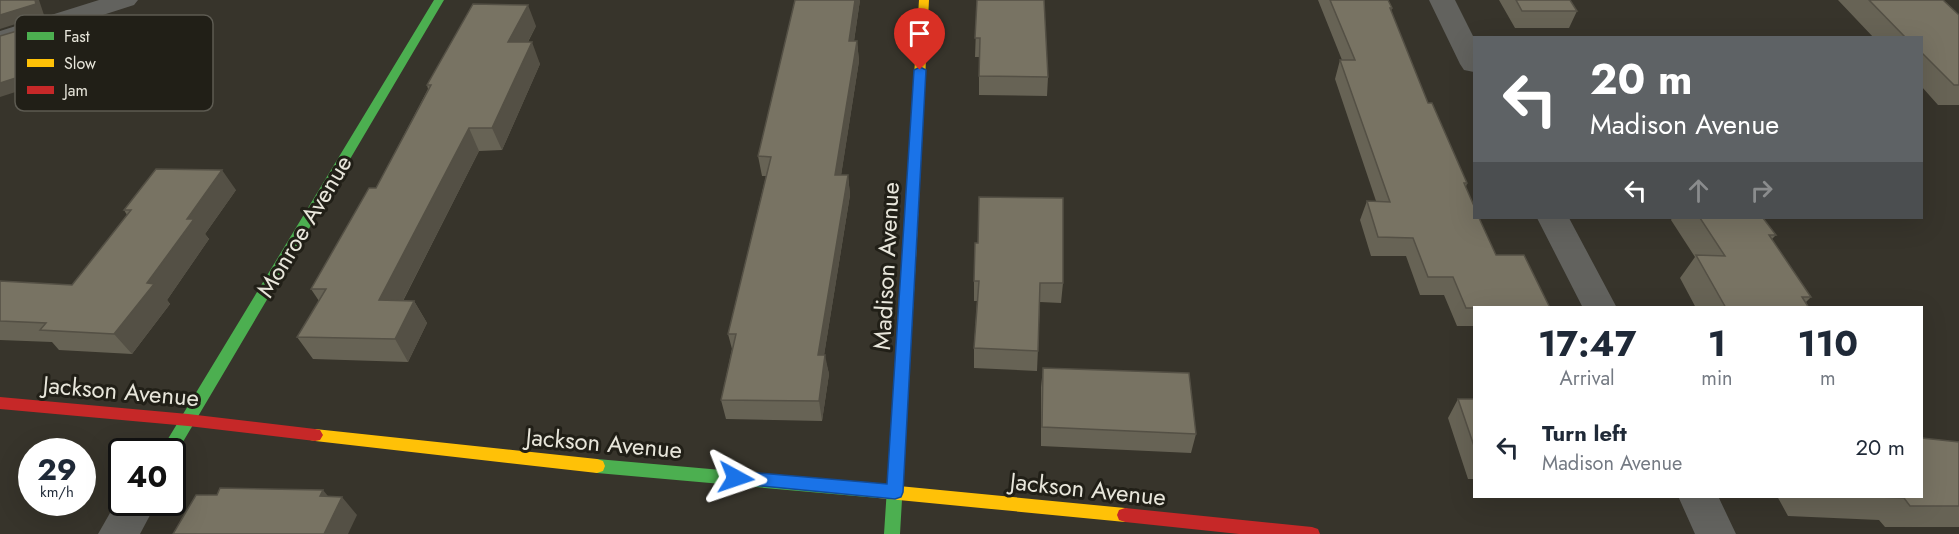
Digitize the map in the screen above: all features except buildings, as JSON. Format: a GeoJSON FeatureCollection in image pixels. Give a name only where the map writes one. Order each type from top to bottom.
{"type":"FeatureCollection","features":[{"type":"Feature","properties":{"kind":"street"},"geometry":{"type":"LineString","coordinates":[[78,15],[125,0]]}},
{"type":"Feature","properties":{"kind":"street","name":"Monroe Avenue"},"geometry":{"type":"LineString","coordinates":[[177,438],[439,0]]}},
{"type":"Feature","properties":{"kind":"street","name":"Madison Avenue"},"geometry":{"type":"LineString","coordinates":[[892,534],[924,0]]}},
{"type":"Feature","properties":{"kind":"street"},"geometry":{"type":"LineString","coordinates":[[1442,0],[1473,62]]}},
{"type":"Feature","properties":{"kind":"street"},"geometry":{"type":"LineString","coordinates":[[0,40],[15,35]]}},
{"type":"Feature","properties":{"kind":"street"},"geometry":{"type":"LineString","coordinates":[[1554,219],[1599,306]]}},
{"type":"Feature","properties":{"kind":"street","name":"Jackson Avenue"},"geometry":{"type":"LineString","coordinates":[[0,403],[188,420],[533,460],[895,492],[1312,534]]}},
{"type":"Feature","properties":{"kind":"street"},"geometry":{"type":"LineString","coordinates":[[1698,498],[1716,534]]}},
{"type":"Feature","properties":{"kind":"street"},"geometry":{"type":"LineString","coordinates":[[118,534],[129,516]]}},
{"type":"Feature","properties":{"kind":"traffic: fast"},"geometry":{"type":"LineString","coordinates":[[176,438],[439,0]]}},
{"type":"Feature","properties":{"kind":"traffic: fast"},"geometry":{"type":"LineString","coordinates":[[892,534],[909,258]]}},
{"type":"Feature","properties":{"kind":"traffic: fast"},"geometry":{"type":"LineString","coordinates":[[597,466],[878,491]]}},
{"type":"Feature","properties":{"kind":"traffic: slow"},"geometry":{"type":"LineString","coordinates":[[909,258],[924,0]]}},
{"type":"Feature","properties":{"kind":"traffic: slow"},"geometry":{"type":"LineString","coordinates":[[315,435],[597,466]]}},
{"type":"Feature","properties":{"kind":"traffic: slow"},"geometry":{"type":"LineString","coordinates":[[878,491],[1125,515]]}},
{"type":"Feature","properties":{"kind":"traffic: jam"},"geometry":{"type":"LineString","coordinates":[[0,403],[188,420],[315,435]]}},
{"type":"Feature","properties":{"kind":"traffic: jam"},"geometry":{"type":"LineString","coordinates":[[1125,515],[1312,534]]}},
{"type":"Feature","properties":{"kind":"route"},"geometry":{"type":"LineString","coordinates":[[736,478],[895,492],[920,70]]}}]}
